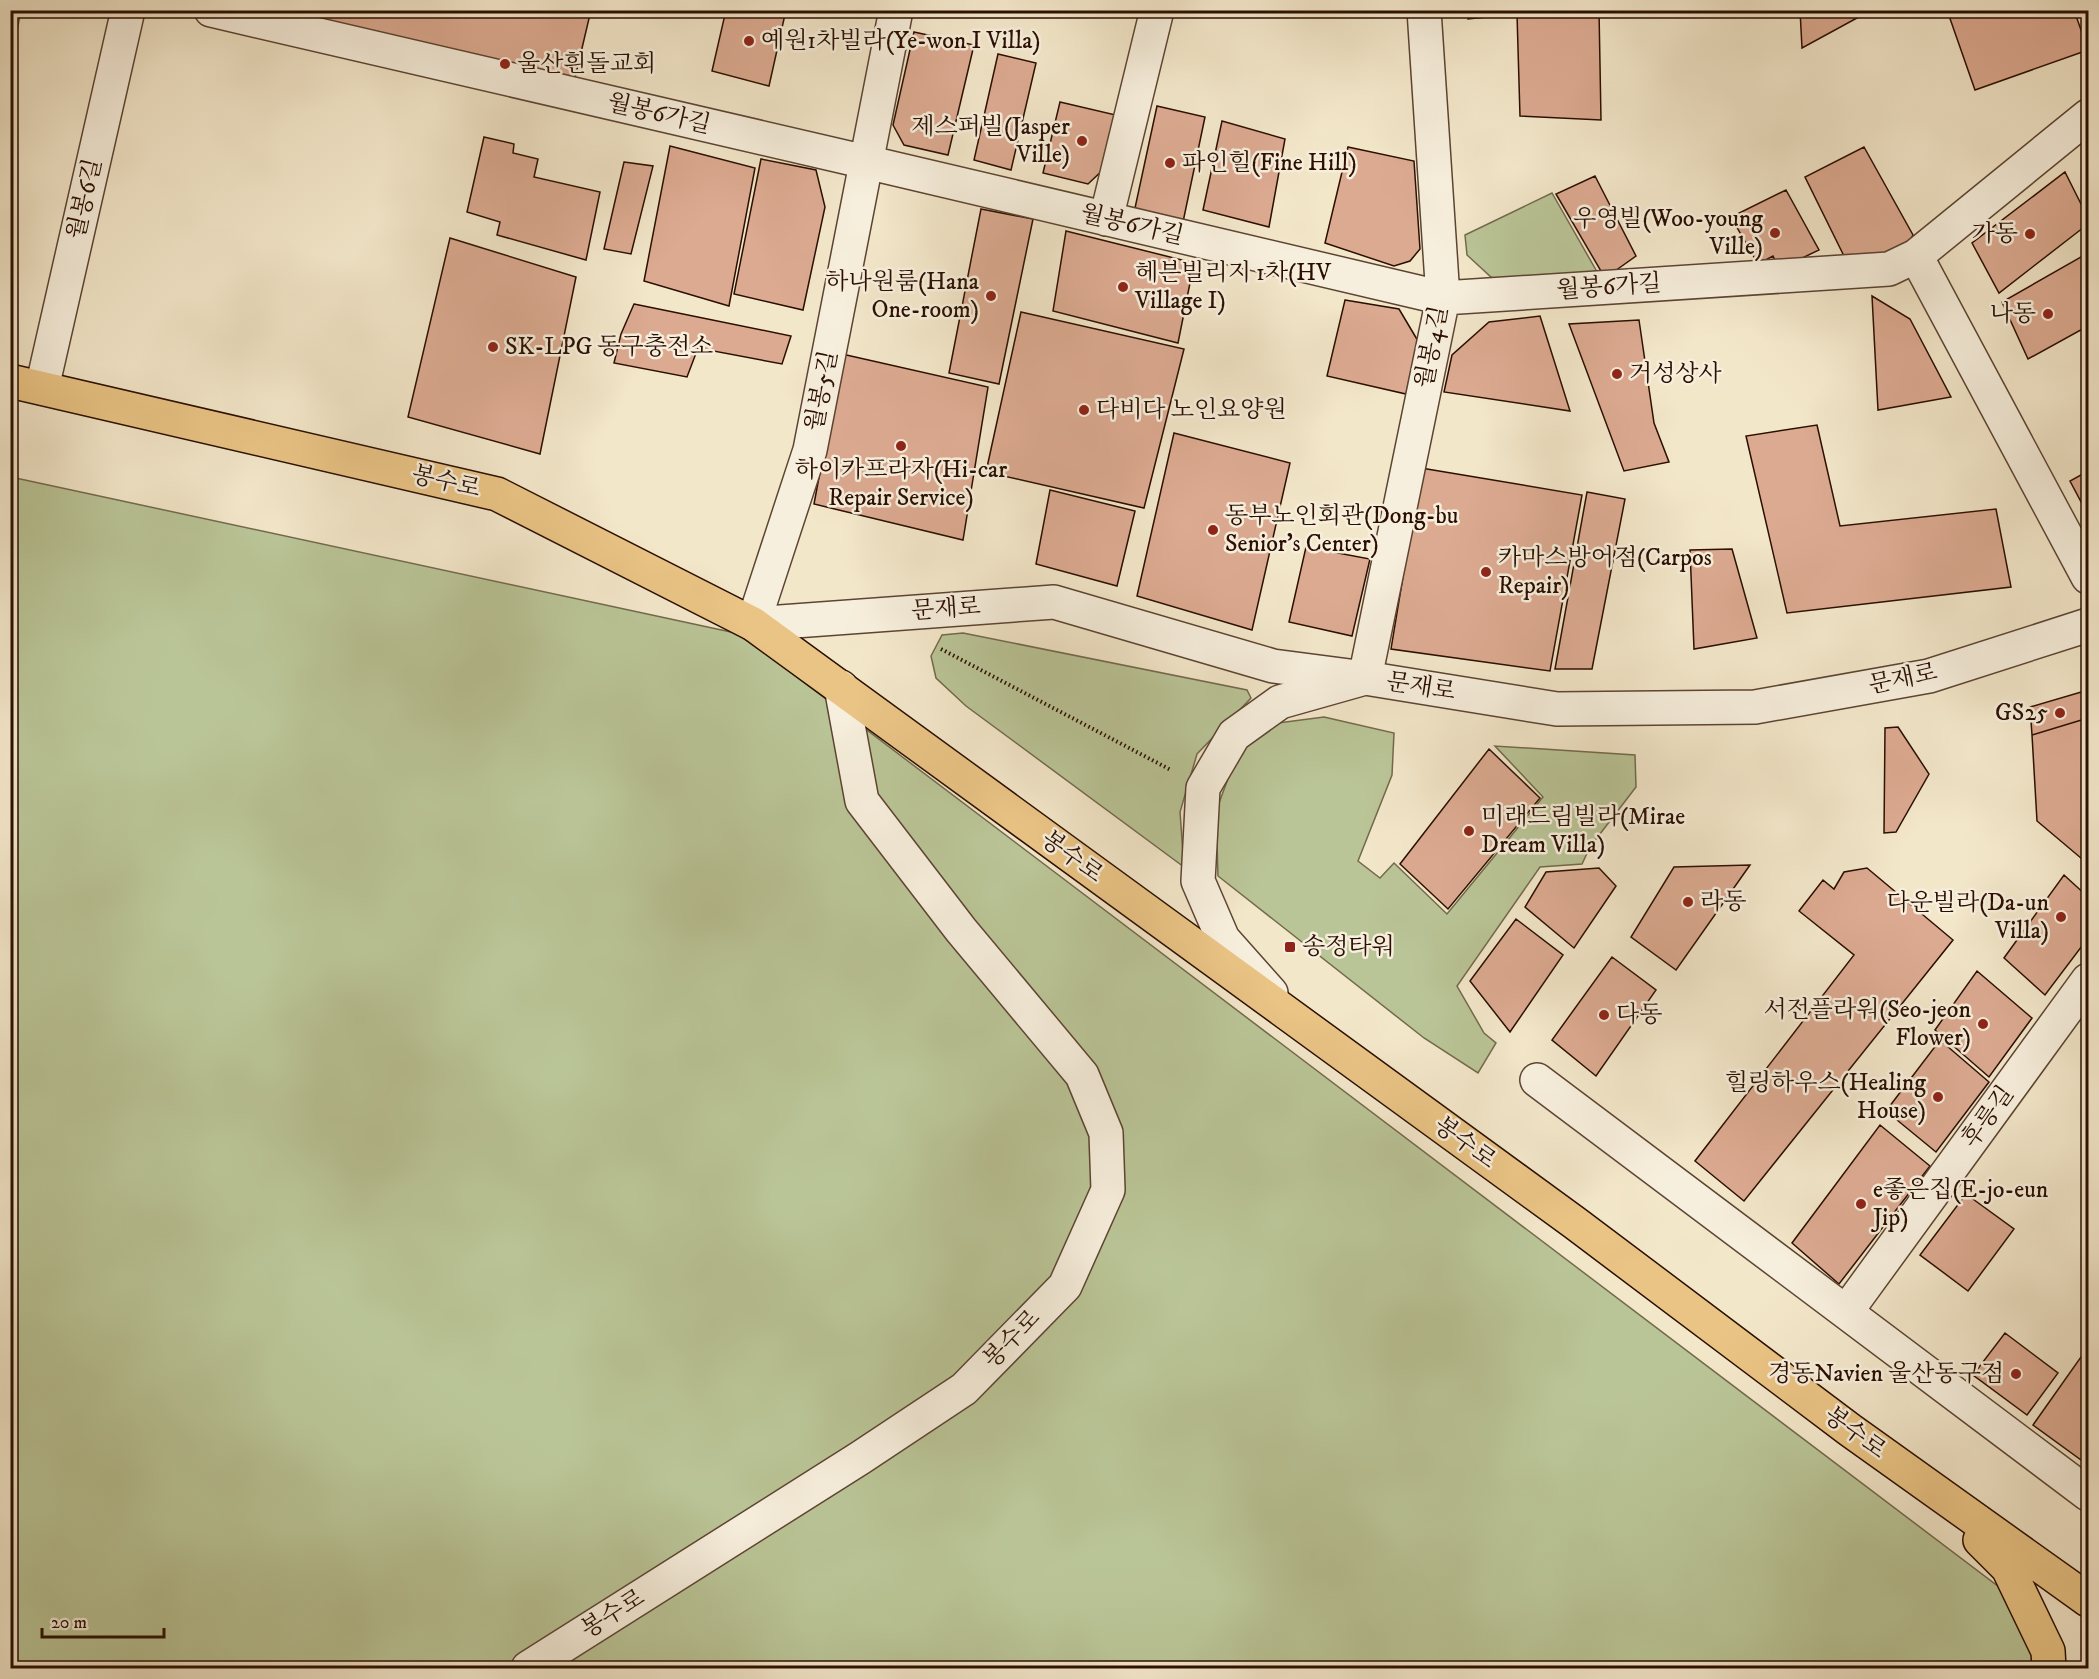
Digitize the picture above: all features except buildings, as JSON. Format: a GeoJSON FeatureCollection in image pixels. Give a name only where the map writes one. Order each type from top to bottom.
{"type":"FeatureCollection","features":[{"type":"Feature","properties":{"kind":"main road","name":"봉수로"},"geometry":{"type":"LineString","coordinates":[[10,381],[497,494],[753,624],[1575,1223],[1850,1430],[2088,1600]]}},
{"type":"Feature","properties":{"kind":"main road"},"geometry":{"type":"LineString","coordinates":[[1922,1481],[2008,1568],[2048,1651],[2049,1668]]}},
{"type":"Feature","properties":{"kind":"street","name":"월봉6길"},"geometry":{"type":"LineString","coordinates":[[42,388],[128,10]]}},
{"type":"Feature","properties":{"kind":"street","name":"월봉6가길"},"geometry":{"type":"LineString","coordinates":[[211,10],[1443,298],[1889,269],[1916,256],[2088,116]]}},
{"type":"Feature","properties":{"kind":"street","name":"월봉5길"},"geometry":{"type":"LineString","coordinates":[[753,624],[810,450],[896,10]]}},
{"type":"Feature","properties":{"kind":"street"},"geometry":{"type":"LineString","coordinates":[[1106,219],[1157,10]]}},
{"type":"Feature","properties":{"kind":"street","name":"월봉4길"},"geometry":{"type":"LineString","coordinates":[[1365,678],[1443,298],[1424,10]]}},
{"type":"Feature","properties":{"kind":"street"},"geometry":{"type":"LineString","coordinates":[[1916,256],[2088,578]]}},
{"type":"Feature","properties":{"kind":"street","name":"문재로"},"geometry":{"type":"LineString","coordinates":[[753,624],[1054,602],[1273,666],[1557,708],[1755,706],[1929,676],[2088,625]]}},
{"type":"Feature","properties":{"kind":"street"},"geometry":{"type":"LineString","coordinates":[[1299,1024],[1223,939],[1198,881],[1203,788],[1234,735],[1280,702],[1365,678]]}},
{"type":"Feature","properties":{"kind":"street","name":"봉수로"},"geometry":{"type":"LineString","coordinates":[[528,1668],[860,1458],[964,1389],[1065,1286],[1108,1190],[1106,1133],[1082,1075],[961,930],[862,801],[841,687]]}},
{"type":"Feature","properties":{"kind":"street","name":"후릉길"},"geometry":{"type":"LineString","coordinates":[[1846,1312],[2083,998]]}},
{"type":"Feature","properties":{"kind":"street"},"geometry":{"type":"LineString","coordinates":[[1537,1080],[2088,1494]]}},
{"type":"Feature","properties":{"kind":"path"},"geometry":{"type":"LineString","coordinates":[[938,648],[1203,788]]}},
{"type":"Feature","properties":{"kind":"green space"},"geometry":{"type":"Polygon","coordinates":[[[10,11],[21,11],[11,60],[10,11]]]}},
{"type":"Feature","properties":{"kind":"green space"},"geometry":{"type":"Polygon","coordinates":[[[1552,193],[1600,277],[1505,283],[1491,277],[1467,255],[1465,235],[1552,193]]]}},
{"type":"Feature","properties":{"kind":"green space"},"geometry":{"type":"Polygon","coordinates":[[[11,477],[740,634],[2003,1590],[2039,1668],[11,1668],[11,477]]]}},
{"type":"Feature","properties":{"kind":"green space"},"geometry":{"type":"Polygon","coordinates":[[[963,633],[1247,690],[1251,698],[1197,754],[1180,812],[1184,867],[966,706],[936,678],[931,656],[942,635],[963,633]]]}},
{"type":"Feature","properties":{"kind":"green space"},"geometry":{"type":"Polygon","coordinates":[[[1324,717],[1394,733],[1392,775],[1358,861],[1380,878],[1394,863],[1447,914],[1543,797],[1495,746],[1635,755],[1636,787],[1590,847],[1582,864],[1540,867],[1457,986],[1484,1033],[1496,1043],[1478,1073],[1424,1038],[1218,876],[1216,811],[1239,749],[1270,724],[1324,717]]]}},
{"type":"Feature","properties":{"kind":"place","name":"예원1차빌라(Ye-won I Villa)"},"geometry":{"type":"Point","coordinates":[749,41]}},
{"type":"Feature","properties":{"kind":"place","name":"울산흰돌교회"},"geometry":{"type":"Point","coordinates":[505,64]}},
{"type":"Feature","properties":{"kind":"place","name":"제스퍼빌(Jasper Ville)"},"geometry":{"type":"Point","coordinates":[1082,141]}},
{"type":"Feature","properties":{"kind":"place","name":"파인힐(Fine Hill)"},"geometry":{"type":"Point","coordinates":[1170,163]}},
{"type":"Feature","properties":{"kind":"place","name":"우영빌(Woo-young Ville)"},"geometry":{"type":"Point","coordinates":[1775,233]}},
{"type":"Feature","properties":{"kind":"place","name":"가동"},"geometry":{"type":"Point","coordinates":[2030,234]}},
{"type":"Feature","properties":{"kind":"place","name":"헤븐빌리지 1차(HV Village I)"},"geometry":{"type":"Point","coordinates":[1123,287]}},
{"type":"Feature","properties":{"kind":"place","name":"하나원룸(Hana One-room)"},"geometry":{"type":"Point","coordinates":[991,296]}},
{"type":"Feature","properties":{"kind":"place","name":"나동"},"geometry":{"type":"Point","coordinates":[2048,314]}},
{"type":"Feature","properties":{"kind":"place","name":"SK-LPG 동구충전소"},"geometry":{"type":"Point","coordinates":[493,347]}},
{"type":"Feature","properties":{"kind":"place","name":"거성상사"},"geometry":{"type":"Point","coordinates":[1617,374]}},
{"type":"Feature","properties":{"kind":"place","name":"다비다 노인요양원"},"geometry":{"type":"Point","coordinates":[1084,410]}},
{"type":"Feature","properties":{"kind":"place","name":"하이카프라자(Hi-car Repair Service)"},"geometry":{"type":"Point","coordinates":[901,446]}},
{"type":"Feature","properties":{"kind":"place","name":"동부노인회관(Dong-bu Senior's Center)"},"geometry":{"type":"Point","coordinates":[1213,530]}},
{"type":"Feature","properties":{"kind":"place","name":"카마스방어점(Carpos Repair)"},"geometry":{"type":"Point","coordinates":[1486,572]}},
{"type":"Feature","properties":{"kind":"place","name":"GS25"},"geometry":{"type":"Point","coordinates":[2060,713]}},
{"type":"Feature","properties":{"kind":"place","name":"미래드림빌라(Mirae Dream Villa)"},"geometry":{"type":"Point","coordinates":[1469,831]}},
{"type":"Feature","properties":{"kind":"place","name":"라동"},"geometry":{"type":"Point","coordinates":[1688,902]}},
{"type":"Feature","properties":{"kind":"place","name":"다운빌라(Da-un Villa)"},"geometry":{"type":"Point","coordinates":[2061,917]}},
{"type":"Feature","properties":{"kind":"place","name":"송정타워"},"geometry":{"type":"Point","coordinates":[1290,947]}},
{"type":"Feature","properties":{"kind":"place","name":"다동"},"geometry":{"type":"Point","coordinates":[1604,1015]}},
{"type":"Feature","properties":{"kind":"place","name":"서전플라워(Seo-jeon Flower)"},"geometry":{"type":"Point","coordinates":[1983,1024]}},
{"type":"Feature","properties":{"kind":"place","name":"힐링하우스(Healing House)"},"geometry":{"type":"Point","coordinates":[1938,1097]}},
{"type":"Feature","properties":{"kind":"place","name":"e좋은집(E-jo-eun Jip)"},"geometry":{"type":"Point","coordinates":[1861,1204]}},
{"type":"Feature","properties":{"kind":"place","name":"경동Navien 울산동구점"},"geometry":{"type":"Point","coordinates":[2016,1374]}}]}
